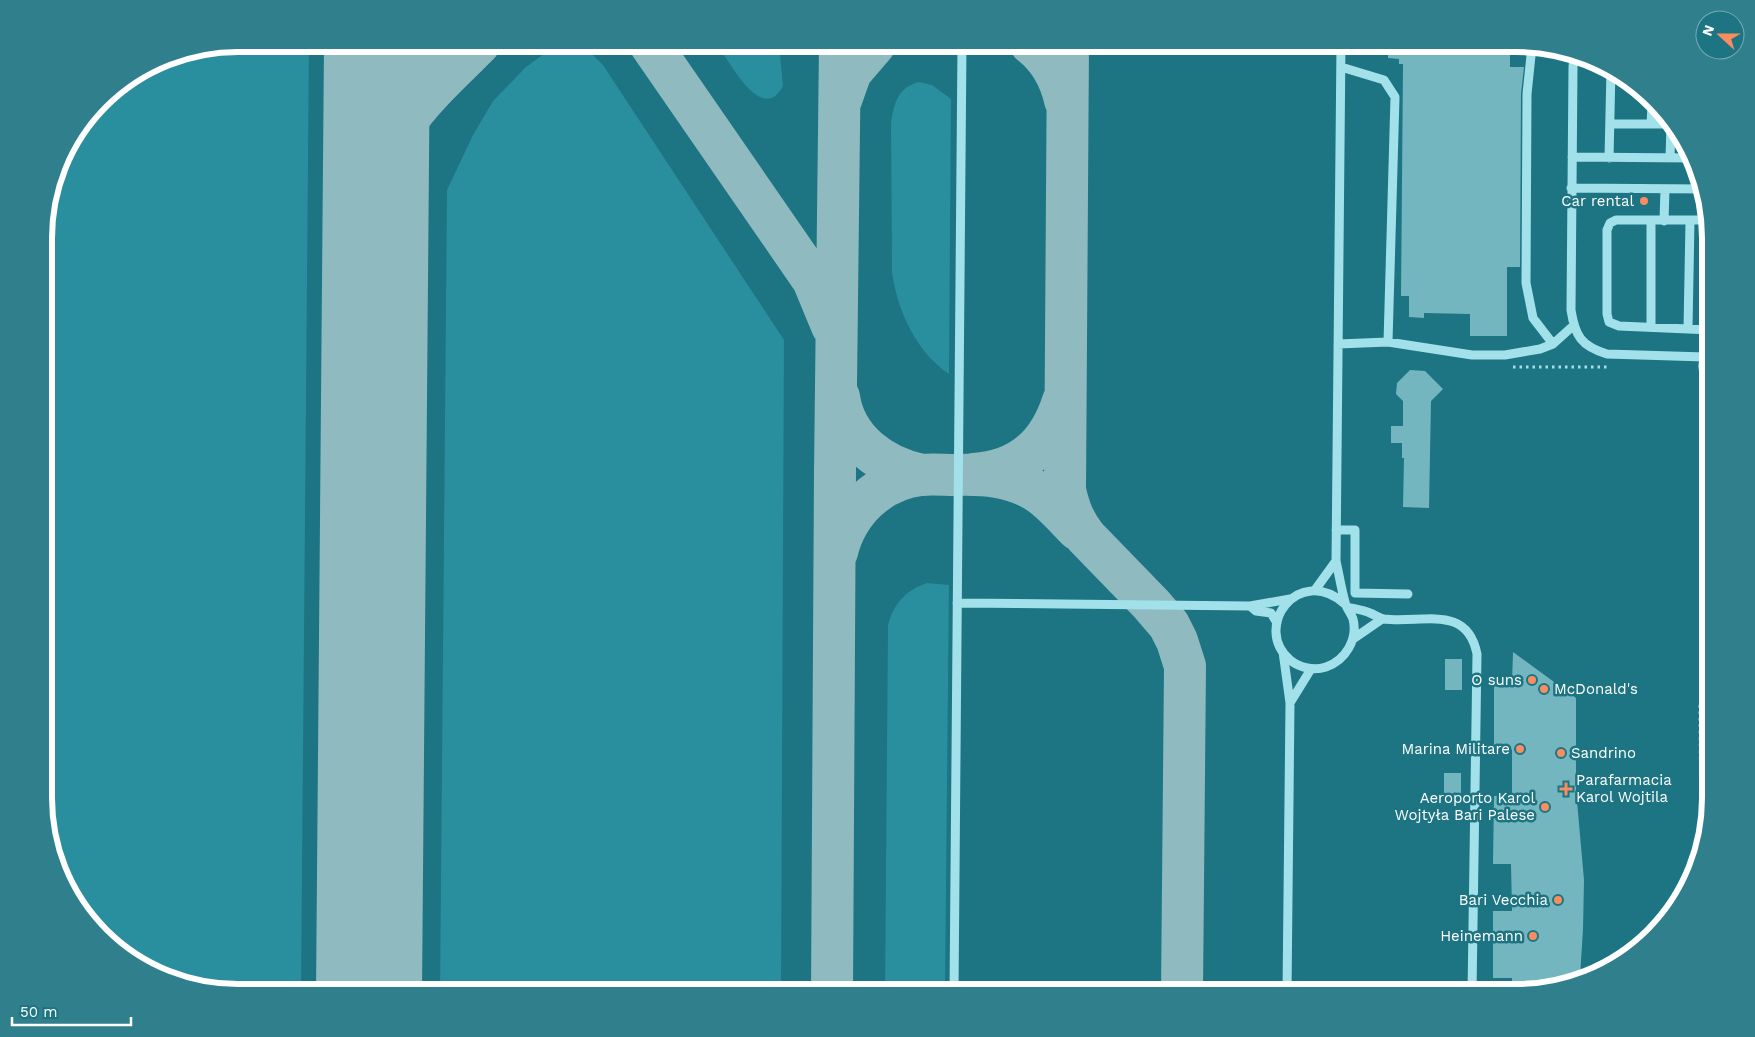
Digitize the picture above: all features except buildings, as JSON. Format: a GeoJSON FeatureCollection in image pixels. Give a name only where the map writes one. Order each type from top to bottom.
{"type":"FeatureCollection","features":[{"type":"Feature","properties":{"kind":"street"},"geometry":{"type":"LineString","coordinates":[[954,984],[962,52]]}},
{"type":"Feature","properties":{"kind":"street"},"geometry":{"type":"LineString","coordinates":[[1250,606],[1256,611],[1271,613],[1276,623],[1278,643],[1290,660],[1300,666],[1311,669],[1332,665],[1349,650],[1354,628],[1352,617],[1346,606],[1336,561],[1341,52]]}},
{"type":"Feature","properties":{"kind":"street"},"geometry":{"type":"LineString","coordinates":[[1531,53],[1528,94],[1526,283],[1533,318],[1553,344]]}},
{"type":"Feature","properties":{"kind":"street"},"geometry":{"type":"LineString","coordinates":[[1574,61],[1571,188],[1571,310],[1573,326],[1578,337],[1585,344],[1594,350],[1606,354],[1702,355]]}},
{"type":"Feature","properties":{"kind":"street"},"geometry":{"type":"LineString","coordinates":[[1341,67],[1384,80],[1394,97],[1388,342]]}},
{"type":"Feature","properties":{"kind":"street"},"geometry":{"type":"LineString","coordinates":[[1610,158],[1611,78]]}},
{"type":"Feature","properties":{"kind":"street"},"geometry":{"type":"LineString","coordinates":[[1651,124],[1652,111]]}},
{"type":"Feature","properties":{"kind":"street"},"geometry":{"type":"LineString","coordinates":[[1611,124],[1663,124]]}},
{"type":"Feature","properties":{"kind":"street"},"geometry":{"type":"LineString","coordinates":[[1670,158],[1671,136]]}},
{"type":"Feature","properties":{"kind":"street"},"geometry":{"type":"LineString","coordinates":[[1572,157],[1684,158]]}},
{"type":"Feature","properties":{"kind":"street"},"geometry":{"type":"LineString","coordinates":[[1571,188],[1696,190]]}},
{"type":"Feature","properties":{"kind":"street"},"geometry":{"type":"LineString","coordinates":[[1664,221],[1665,189]]}},
{"type":"Feature","properties":{"kind":"street"},"geometry":{"type":"LineString","coordinates":[[1701,220],[1616,220],[1610,223],[1607,230],[1606,314],[1609,322],[1620,326],[1702,330]]}},
{"type":"Feature","properties":{"kind":"street"},"geometry":{"type":"LineString","coordinates":[[1651,327],[1652,221]]}},
{"type":"Feature","properties":{"kind":"street"},"geometry":{"type":"LineString","coordinates":[[1688,329],[1690,221]]}},
{"type":"Feature","properties":{"kind":"street"},"geometry":{"type":"LineString","coordinates":[[1338,344],[1388,342],[1472,356],[1526,352],[1553,344],[1573,326]]}},
{"type":"Feature","properties":{"kind":"street"},"geometry":{"type":"LineString","coordinates":[[1336,530],[1355,530],[1355,593],[1408,594]]}},
{"type":"Feature","properties":{"kind":"street"},"geometry":{"type":"LineString","coordinates":[[1314,590],[1336,561]]}},
{"type":"Feature","properties":{"kind":"street"},"geometry":{"type":"LineString","coordinates":[[957,603],[1250,606],[1290,599],[1314,590],[1326,592],[1337,597],[1346,606],[1369,612],[1382,619],[1445,619],[1464,627],[1475,643],[1477,654],[1472,984]]}},
{"type":"Feature","properties":{"kind":"street"},"geometry":{"type":"LineString","coordinates":[[1276,623],[1279,614],[1290,599]]}},
{"type":"Feature","properties":{"kind":"street"},"geometry":{"type":"LineString","coordinates":[[1353,639],[1382,619]]}},
{"type":"Feature","properties":{"kind":"street"},"geometry":{"type":"LineString","coordinates":[[1283,652],[1290,703],[1287,984]]}},
{"type":"Feature","properties":{"kind":"street"},"geometry":{"type":"LineString","coordinates":[[1290,703],[1311,669]]}},
{"type":"Feature","properties":{"kind":"path"},"geometry":{"type":"LineString","coordinates":[[1506,367],[1615,367]]}},
{"type":"Feature","properties":{"kind":"path"},"geometry":{"type":"LineString","coordinates":[[1701,823],[1700,706],[1702,696]]}},
{"type":"Feature","properties":{"kind":"shaded area"},"geometry":{"type":"Polygon","coordinates":[[[239,52],[309,52],[301,984],[215,983],[179,975],[156,965],[125,946],[107,930],[91,912],[77,891],[62,858],[56,834],[52,798],[52,239],[54,215],[62,179],[77,146],[91,125],[107,107],[135,84],[179,62],[203,56],[239,52]]]}},
{"type":"Feature","properties":{"kind":"shaded area"},"geometry":{"type":"Polygon","coordinates":[[[547,52],[590,52],[603,65],[784,340],[781,984],[440,984],[447,190],[473,135],[493,101],[526,67],[547,52]]]}},
{"type":"Feature","properties":{"kind":"shaded area"},"geometry":{"type":"Polygon","coordinates":[[[722,52],[780,52],[783,86],[775,96],[766,99],[756,95],[738,75],[722,52]]]}},
{"type":"Feature","properties":{"kind":"shaded area"},"geometry":{"type":"Polygon","coordinates":[[[919,82],[932,85],[951,99],[949,374],[927,354],[910,329],[898,301],[892,272],[891,123],[898,97],[906,88],[919,82]]]}},
{"type":"Feature","properties":{"kind":"shaded area"},"geometry":{"type":"Polygon","coordinates":[[[927,583],[949,585],[945,984],[885,984],[888,625],[897,604],[913,589],[927,583]]]}},
{"type":"Feature","properties":{"kind":"taxiway"},"geometry":{"type":"LineString","coordinates":[[397,52],[418,66],[441,68],[467,56]]}},
{"type":"Feature","properties":{"kind":"taxiway"},"geometry":{"type":"LineString","coordinates":[[375,207],[389,152],[399,131],[432,91],[471,52]]}},
{"type":"Feature","properties":{"kind":"taxiway"},"geometry":{"type":"LineString","coordinates":[[656,52],[813,280],[832,326]]}},
{"type":"Feature","properties":{"kind":"taxiway"},"geometry":{"type":"LineString","coordinates":[[832,984],[840,52]]}},
{"type":"Feature","properties":{"kind":"taxiway"},"geometry":{"type":"LineString","coordinates":[[841,100],[851,72],[868,52]]}},
{"type":"Feature","properties":{"kind":"taxiway"},"geometry":{"type":"LineString","coordinates":[[1039,52],[1053,69],[1065,100]]}},
{"type":"Feature","properties":{"kind":"taxiway"},"geometry":{"type":"LineString","coordinates":[[1068,52],[1065,490],[1073,515],[1086,537],[1169,625],[1177,641],[1185,666],[1182,984]]}},
{"type":"Feature","properties":{"kind":"taxiway"},"geometry":{"type":"LineString","coordinates":[[839,397],[849,426],[868,449],[893,465],[922,475]]}},
{"type":"Feature","properties":{"kind":"taxiway"},"geometry":{"type":"LineString","coordinates":[[974,474],[1006,468],[1031,453],[1050,431],[1063,401]]}},
{"type":"Feature","properties":{"kind":"taxiway"},"geometry":{"type":"LineString","coordinates":[[837,552],[848,523],[867,500],[892,483],[921,475],[987,476],[1017,482],[1042,495],[1078,530]]}},
{"type":"Feature","properties":{"kind":"runway"},"geometry":{"type":"LineString","coordinates":[[369,984],[377,52]]}},
{"type":"Feature","properties":{"kind":"place","name":"Car rental"},"geometry":{"type":"Point","coordinates":[1644,201]}},
{"type":"Feature","properties":{"kind":"place","name":"O suns"},"geometry":{"type":"Point","coordinates":[1532,680]}},
{"type":"Feature","properties":{"kind":"place","name":"McDonald's"},"geometry":{"type":"Point","coordinates":[1544,689]}},
{"type":"Feature","properties":{"kind":"place","name":"Marina Militare"},"geometry":{"type":"Point","coordinates":[1520,749]}},
{"type":"Feature","properties":{"kind":"place","name":"Sandrino"},"geometry":{"type":"Point","coordinates":[1561,753]}},
{"type":"Feature","properties":{"kind":"place","name":"Parafarmacia Karol Wojtila"},"geometry":{"type":"Point","coordinates":[1566,789]}},
{"type":"Feature","properties":{"kind":"place","name":"Aeroporto Karol Wojtyła Bari Palese"},"geometry":{"type":"Point","coordinates":[1545,807]}},
{"type":"Feature","properties":{"kind":"place","name":"Bari Vecchia"},"geometry":{"type":"Point","coordinates":[1558,900]}},
{"type":"Feature","properties":{"kind":"place","name":"Heinemann"},"geometry":{"type":"Point","coordinates":[1533,936]}}]}
